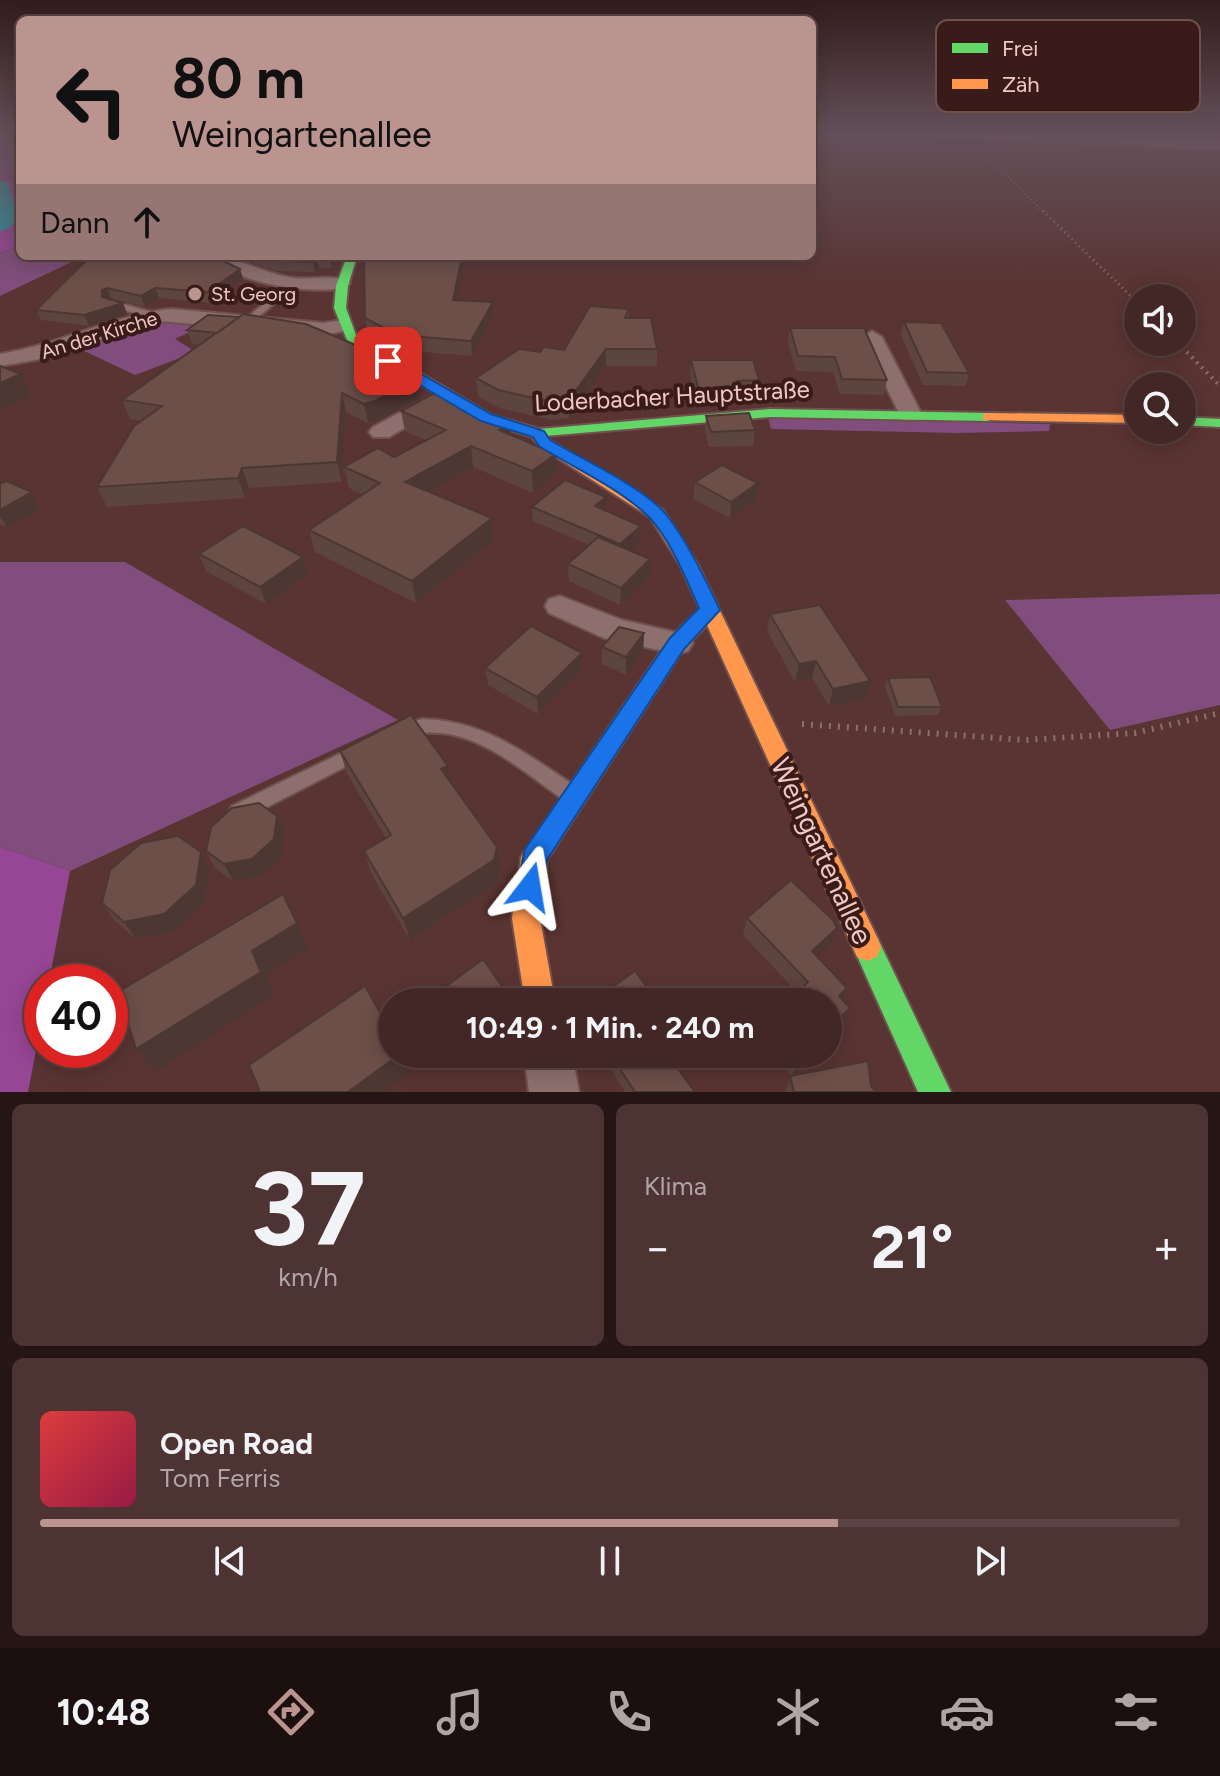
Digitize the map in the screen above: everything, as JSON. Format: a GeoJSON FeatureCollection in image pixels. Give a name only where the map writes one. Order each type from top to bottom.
{"type":"FeatureCollection","features":[{"type":"Feature","properties":{"kind":"street"},"geometry":{"type":"LineString","coordinates":[[225,260],[271,281],[292,285],[341,283]]}},
{"type":"Feature","properties":{"kind":"street"},"geometry":{"type":"LineString","coordinates":[[342,326],[341,283],[350,260]]}},
{"type":"Feature","properties":{"kind":"street","name":"An der Kirche"},"geometry":{"type":"LineString","coordinates":[[0,360],[39,354],[156,316],[324,329],[342,326]]}},
{"type":"Feature","properties":{"kind":"street","name":"Loderbacher Hauptstraße"},"geometry":{"type":"LineString","coordinates":[[342,326],[364,346],[486,418],[538,434],[723,415],[1124,419]]}},
{"type":"Feature","properties":{"kind":"street"},"geometry":{"type":"LineString","coordinates":[[872,337],[911,415]]}},
{"type":"Feature","properties":{"kind":"street"},"geometry":{"type":"LineString","coordinates":[[381,432],[445,395]]}},
{"type":"Feature","properties":{"kind":"street"},"geometry":{"type":"LineString","coordinates":[[1196,422],[1220,423]]}},
{"type":"Feature","properties":{"kind":"street","name":"Weingartenallee"},"geometry":{"type":"LineString","coordinates":[[538,434],[544,443],[657,514],[689,565],[935,1092]]}},
{"type":"Feature","properties":{"kind":"street"},"geometry":{"type":"LineString","coordinates":[[560,606],[615,630],[677,643]]}},
{"type":"Feature","properties":{"kind":"street"},"geometry":{"type":"LineString","coordinates":[[538,988],[526,918],[534,857],[677,643],[710,610]]}},
{"type":"Feature","properties":{"kind":"street"},"geometry":{"type":"LineString","coordinates":[[550,1068],[554,1092]]}},
{"type":"Feature","properties":{"kind":"lane"},"geometry":{"type":"LineString","coordinates":[[247,322],[292,285]]}},
{"type":"Feature","properties":{"kind":"lane"},"geometry":{"type":"LineString","coordinates":[[112,304],[156,316]]}},
{"type":"Feature","properties":{"kind":"lane"},"geometry":{"type":"LineString","coordinates":[[227,818],[383,739],[419,725],[445,726],[492,742],[575,797]]}},
{"type":"Feature","properties":{"kind":"path"},"geometry":{"type":"LineString","coordinates":[[1015,184],[1124,289]]}},
{"type":"Feature","properties":{"kind":"path"},"geometry":{"type":"LineString","coordinates":[[1191,356],[1220,386]]}},
{"type":"Feature","properties":{"kind":"path"},"geometry":{"type":"LineString","coordinates":[[762,720],[922,735],[1025,740],[1135,733],[1220,713]]}},
{"type":"Feature","properties":{"kind":"shaded area"},"geometry":{"type":"Polygon","coordinates":[[[0,184],[16,184],[16,247],[0,253],[0,184]]]}},
{"type":"Feature","properties":{"kind":"shaded area"},"geometry":{"type":"Polygon","coordinates":[[[16,247],[16,260],[76,260],[0,296],[0,253],[16,247]]]}},
{"type":"Feature","properties":{"kind":"shaded area"},"geometry":{"type":"Polygon","coordinates":[[[158,319],[207,324],[175,339],[196,352],[135,375],[78,348],[158,319]]]}},
{"type":"Feature","properties":{"kind":"shaded area"},"geometry":{"type":"Polygon","coordinates":[[[768,417],[1050,424],[1049,431],[957,433],[771,429],[768,417]]]}},
{"type":"Feature","properties":{"kind":"shaded area"},"geometry":{"type":"Polygon","coordinates":[[[0,562],[125,562],[398,720],[70,871],[0,847],[0,562]]]}},
{"type":"Feature","properties":{"kind":"shaded area"},"geometry":{"type":"Polygon","coordinates":[[[1220,594],[1220,705],[1110,730],[1005,600],[1220,594]]]}},
{"type":"Feature","properties":{"kind":"shaded area"},"geometry":{"type":"Polygon","coordinates":[[[0,847],[70,871],[52,964],[24,964],[24,1068],[33,1068],[28,1092],[0,1092],[0,847]]]}},
{"type":"Feature","properties":{"kind":"building"},"geometry":{"type":"Polygon","coordinates":[[[87,260],[221,260],[240,269],[208,292],[155,288],[141,296],[107,288],[102,290],[102,297],[123,303],[84,315],[36,310],[87,260]]]}},
{"type":"Feature","properties":{"kind":"building"},"geometry":{"type":"Polygon","coordinates":[[[271,260],[315,260],[313,262],[271,260]]]}},
{"type":"Feature","properties":{"kind":"building"},"geometry":{"type":"Polygon","coordinates":[[[364,260],[461,260],[453,300],[493,302],[471,341],[397,335],[365,318],[364,260]]]}},
{"type":"Feature","properties":{"kind":"building"},"geometry":{"type":"Polygon","coordinates":[[[590,306],[629,309],[625,318],[651,318],[657,349],[606,349],[569,400],[552,402],[498,390],[476,378],[519,349],[540,352],[544,347],[564,350],[590,306]]]}},
{"type":"Feature","properties":{"kind":"building"},"geometry":{"type":"Polygon","coordinates":[[[243,314],[306,324],[386,358],[417,379],[364,404],[342,393],[337,462],[242,468],[238,478],[97,487],[134,426],[162,406],[122,400],[243,314]]]}},
{"type":"Feature","properties":{"kind":"building"},"geometry":{"type":"Polygon","coordinates":[[[208,315],[239,317],[217,333],[187,330],[208,315]]]}},
{"type":"Feature","properties":{"kind":"building"},"geometry":{"type":"Polygon","coordinates":[[[904,322],[941,323],[969,373],[927,372],[904,322]]]}},
{"type":"Feature","properties":{"kind":"building"},"geometry":{"type":"Polygon","coordinates":[[[790,328],[864,328],[887,380],[842,379],[835,357],[798,356],[790,328]]]}},
{"type":"Feature","properties":{"kind":"building"},"geometry":{"type":"Polygon","coordinates":[[[691,360],[753,360],[759,380],[737,381],[740,388],[699,391],[691,360]]]}},
{"type":"Feature","properties":{"kind":"building"},"geometry":{"type":"Polygon","coordinates":[[[0,366],[21,374],[0,383],[0,366]]]}},
{"type":"Feature","properties":{"kind":"building"},"geometry":{"type":"Polygon","coordinates":[[[440,390],[510,424],[499,430],[556,454],[532,471],[471,446],[405,482],[492,518],[412,581],[309,530],[380,483],[344,467],[378,448],[394,457],[446,430],[401,411],[440,390]]]}},
{"type":"Feature","properties":{"kind":"building"},"geometry":{"type":"Polygon","coordinates":[[[749,413],[755,430],[711,432],[706,416],[749,413]]]}},
{"type":"Feature","properties":{"kind":"building"},"geometry":{"type":"Polygon","coordinates":[[[722,465],[758,483],[731,502],[695,482],[722,465]]]}},
{"type":"Feature","properties":{"kind":"building"},"geometry":{"type":"Polygon","coordinates":[[[565,480],[606,497],[595,506],[641,526],[620,544],[532,507],[565,480]]]}},
{"type":"Feature","properties":{"kind":"building"},"geometry":{"type":"Polygon","coordinates":[[[6,481],[32,492],[0,510],[0,484],[6,481]]]}},
{"type":"Feature","properties":{"kind":"building"},"geometry":{"type":"Polygon","coordinates":[[[243,526],[303,557],[260,587],[199,554],[243,526]]]}},
{"type":"Feature","properties":{"kind":"building"},"geometry":{"type":"Polygon","coordinates":[[[598,537],[650,559],[621,588],[568,564],[598,537]]]}},
{"type":"Feature","properties":{"kind":"building"},"geometry":{"type":"Polygon","coordinates":[[[820,605],[870,681],[833,689],[816,661],[799,664],[770,614],[820,605]]]}},
{"type":"Feature","properties":{"kind":"building"},"geometry":{"type":"Polygon","coordinates":[[[531,626],[582,653],[537,697],[485,668],[531,626]]]}},
{"type":"Feature","properties":{"kind":"building"},"geometry":{"type":"Polygon","coordinates":[[[619,627],[644,633],[626,657],[602,647],[619,627]]]}},
{"type":"Feature","properties":{"kind":"building"},"geometry":{"type":"Polygon","coordinates":[[[930,677],[942,707],[898,707],[888,678],[930,677]]]}},
{"type":"Feature","properties":{"kind":"building"},"geometry":{"type":"Polygon","coordinates":[[[411,715],[448,766],[441,769],[497,847],[494,860],[403,918],[364,851],[391,835],[340,751],[411,715]]]}},
{"type":"Feature","properties":{"kind":"building"},"geometry":{"type":"Polygon","coordinates":[[[259,803],[277,816],[274,839],[252,859],[224,864],[206,851],[211,827],[232,808],[259,803]]]}},
{"type":"Feature","properties":{"kind":"building"},"geometry":{"type":"Polygon","coordinates":[[[178,836],[201,852],[196,885],[164,914],[124,922],[102,903],[110,870],[141,843],[178,836]]]}},
{"type":"Feature","properties":{"kind":"building"},"geometry":{"type":"Polygon","coordinates":[[[791,880],[833,920],[837,928],[812,951],[847,988],[842,993],[842,988],[802,988],[808,982],[747,918],[791,880]]]}},
{"type":"Feature","properties":{"kind":"building"},"geometry":{"type":"Polygon","coordinates":[[[283,894],[297,923],[252,951],[261,972],[136,1049],[128,1024],[128,986],[283,894]]]}},
{"type":"Feature","properties":{"kind":"building"},"geometry":{"type":"Polygon","coordinates":[[[483,959],[503,988],[444,988],[483,959]]]}},
{"type":"Feature","properties":{"kind":"building"},"geometry":{"type":"Polygon","coordinates":[[[635,971],[648,988],[611,988],[635,971]]]}},
{"type":"Feature","properties":{"kind":"building"},"geometry":{"type":"Polygon","coordinates":[[[365,986],[378,1009],[378,1068],[381,1068],[348,1092],[260,1092],[249,1065],[365,986]]]}},
{"type":"Feature","properties":{"kind":"building"},"geometry":{"type":"Polygon","coordinates":[[[842,999],[850,1008],[842,1016],[842,999]]]}},
{"type":"Feature","properties":{"kind":"building"},"geometry":{"type":"Polygon","coordinates":[[[868,1061],[871,1086],[876,1092],[794,1092],[790,1076],[868,1061]]]}},
{"type":"Feature","properties":{"kind":"building"},"geometry":{"type":"Polygon","coordinates":[[[619,1068],[677,1068],[695,1092],[635,1092],[619,1068]]]}},
{"type":"Feature","properties":{"kind":"waterway"},"geometry":{"type":"LineString","coordinates":[[0,188],[5,219],[0,223]]}},
{"type":"Feature","properties":{"kind":"traffic: fast"},"geometry":{"type":"LineString","coordinates":[[351,260],[342,286],[340,308],[351,337],[486,418],[538,434],[770,413],[988,417]]}},
{"type":"Feature","properties":{"kind":"traffic: fast"},"geometry":{"type":"LineString","coordinates":[[1196,422],[1220,423]]}},
{"type":"Feature","properties":{"kind":"traffic: fast"},"geometry":{"type":"LineString","coordinates":[[867,947],[935,1092]]}},
{"type":"Feature","properties":{"kind":"traffic: slow"},"geometry":{"type":"LineString","coordinates":[[988,417],[1124,419]]}},
{"type":"Feature","properties":{"kind":"traffic: slow"},"geometry":{"type":"LineString","coordinates":[[538,434],[544,443],[657,514],[689,565],[867,947]]}},
{"type":"Feature","properties":{"kind":"traffic: slow"},"geometry":{"type":"LineString","coordinates":[[538,988],[526,918],[534,857],[677,643],[710,610]]}},
{"type":"Feature","properties":{"kind":"place","name":"St. Georg"},"geometry":{"type":"Point","coordinates":[195,294]}},
{"type":"Feature","properties":{"kind":"route"},"geometry":{"type":"LineString","coordinates":[[388,361],[486,418],[538,434],[544,443],[657,514],[689,565],[710,610],[677,643],[534,857],[530,887]]}}]}
